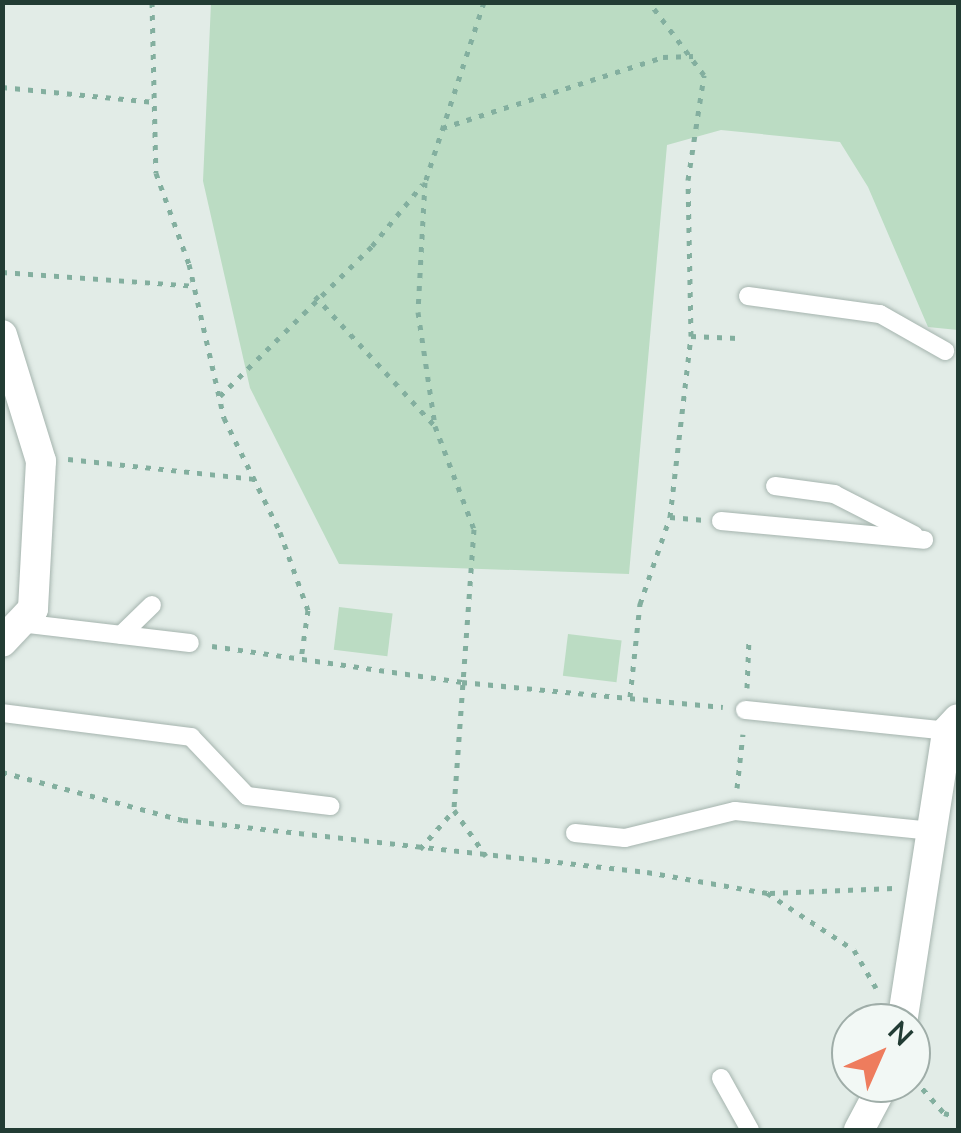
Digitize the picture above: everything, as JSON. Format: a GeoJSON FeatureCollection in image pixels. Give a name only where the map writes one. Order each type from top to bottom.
{"type":"FeatureCollection","features":[{"type":"Feature","properties":{"kind":"street"},"geometry":{"type":"LineString","coordinates":[[2,335],[41,461],[33,608],[12,632]]}},
{"type":"Feature","properties":{"kind":"street"},"geometry":{"type":"LineString","coordinates":[[905,1003],[953,725]]}},
{"type":"Feature","properties":{"kind":"street"},"geometry":{"type":"LineString","coordinates":[[860,1130],[874,1103]]}},
{"type":"Feature","properties":{"kind":"lane"},"geometry":{"type":"LineString","coordinates":[[748,296],[880,314],[945,351]]}},
{"type":"Feature","properties":{"kind":"lane"},"geometry":{"type":"LineString","coordinates":[[722,522],[924,540],[834,494],[775,486]]}},
{"type":"Feature","properties":{"kind":"lane"},"geometry":{"type":"LineString","coordinates":[[121,635],[152,605]]}},
{"type":"Feature","properties":{"kind":"lane"},"geometry":{"type":"LineString","coordinates":[[12,632],[121,635],[190,643]]}},
{"type":"Feature","properties":{"kind":"lane"},"geometry":{"type":"LineString","coordinates":[[746,710],[953,725]]}},
{"type":"Feature","properties":{"kind":"lane"},"geometry":{"type":"LineString","coordinates":[[2,713],[191,737],[248,796],[330,806]]}},
{"type":"Feature","properties":{"kind":"lane"},"geometry":{"type":"LineString","coordinates":[[576,833],[626,838],[735,811],[932,831]]}},
{"type":"Feature","properties":{"kind":"lane"},"geometry":{"type":"LineString","coordinates":[[721,1078],[750,1130]]}},
{"type":"Feature","properties":{"kind":"path"},"geometry":{"type":"LineString","coordinates":[[152,2],[156,174],[195,286],[220,397],[308,610],[301,659]]}},
{"type":"Feature","properties":{"kind":"path"},"geometry":{"type":"LineString","coordinates":[[420,849],[454,810],[474,528],[436,426],[418,312],[425,182],[484,2]]}},
{"type":"Feature","properties":{"kind":"path"},"geometry":{"type":"LineString","coordinates":[[630,697],[640,604],[670,517],[691,336],[688,180],[704,75],[694,56],[649,2]]}},
{"type":"Feature","properties":{"kind":"path"},"geometry":{"type":"LineString","coordinates":[[442,128],[662,58],[694,56]]}},
{"type":"Feature","properties":{"kind":"path"},"geometry":{"type":"LineString","coordinates":[[2,88],[154,102]]}},
{"type":"Feature","properties":{"kind":"path"},"geometry":{"type":"LineString","coordinates":[[220,397],[315,296],[372,246],[425,182]]}},
{"type":"Feature","properties":{"kind":"path"},"geometry":{"type":"LineString","coordinates":[[2,272],[195,286]]}},
{"type":"Feature","properties":{"kind":"path"},"geometry":{"type":"LineString","coordinates":[[315,296],[436,426]]}},
{"type":"Feature","properties":{"kind":"path"},"geometry":{"type":"LineString","coordinates":[[691,336],[738,338]]}},
{"type":"Feature","properties":{"kind":"path"},"geometry":{"type":"LineString","coordinates":[[41,461],[254,478]]}},
{"type":"Feature","properties":{"kind":"path"},"geometry":{"type":"LineString","coordinates":[[735,811],[750,638]]}},
{"type":"Feature","properties":{"kind":"path"},"geometry":{"type":"LineString","coordinates":[[190,643],[462,682],[746,710]]}},
{"type":"Feature","properties":{"kind":"path"},"geometry":{"type":"LineString","coordinates":[[2,772],[183,820],[647,872],[767,893],[869,894],[926,876]]}},
{"type":"Feature","properties":{"kind":"path"},"geometry":{"type":"LineString","coordinates":[[454,810],[486,856]]}},
{"type":"Feature","properties":{"kind":"path"},"geometry":{"type":"LineString","coordinates":[[767,893],[854,950],[878,992]]}},
{"type":"Feature","properties":{"kind":"path"},"geometry":{"type":"LineString","coordinates":[[931,1097],[958,1117]]}},
{"type":"Feature","properties":{"kind":"green space"},"geometry":{"type":"Polygon","coordinates":[[[211,3],[958,3],[958,330],[928,327],[868,187],[840,142],[721,130],[667,145],[629,574],[339,564],[250,388],[203,181],[211,3]]]}},
{"type":"Feature","properties":{"kind":"green space"},"geometry":{"type":"Polygon","coordinates":[[[339,607],[393,614],[387,656],[334,650],[339,607]]]}},
{"type":"Feature","properties":{"kind":"green space"},"geometry":{"type":"Polygon","coordinates":[[[568,634],[622,641],[616,682],[563,676],[568,634]]]}}]}
